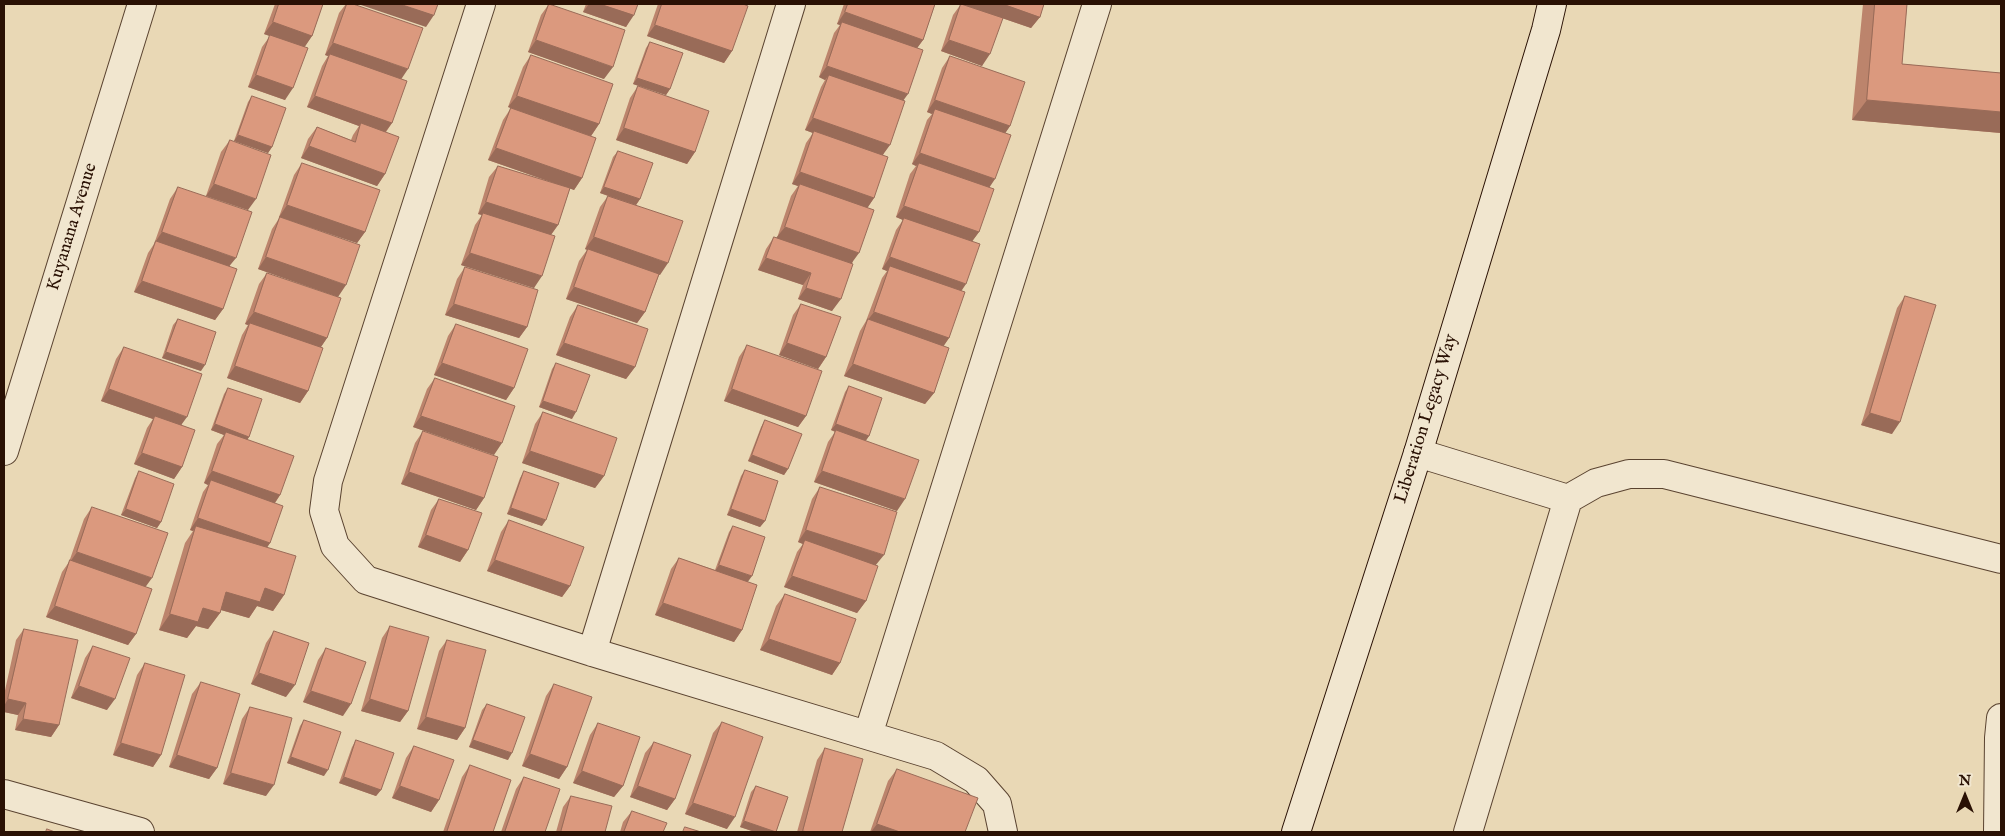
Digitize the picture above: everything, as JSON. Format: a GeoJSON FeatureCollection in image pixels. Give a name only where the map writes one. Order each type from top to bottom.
{"type":"FeatureCollection","features":[{"type":"Feature","properties":{"kind":"street","name":"Kuyanana Avenue"},"geometry":{"type":"LineString","coordinates":[[4,451],[142,4]]}},
{"type":"Feature","properties":{"kind":"street"},"geometry":{"type":"LineString","coordinates":[[481,4],[328,481],[324,511],[335,546],[366,580],[592,652],[936,756],[976,780],[997,804],[1003,832]]}},
{"type":"Feature","properties":{"kind":"street"},"geometry":{"type":"LineString","coordinates":[[592,652],[791,4]]}},
{"type":"Feature","properties":{"kind":"street"},"geometry":{"type":"LineString","coordinates":[[868,735],[1097,4]]}},
{"type":"Feature","properties":{"kind":"street","name":"Liberation Legacy Way"},"geometry":{"type":"LineString","coordinates":[[1296,832],[1418,453],[1552,4]]}},
{"type":"Feature","properties":{"kind":"street"},"geometry":{"type":"LineString","coordinates":[[1418,453],[1568,499]]}},
{"type":"Feature","properties":{"kind":"street"},"geometry":{"type":"LineString","coordinates":[[1468,832],[1568,499],[1596,483],[1628,474],[1664,474],[2001,559]]}},
{"type":"Feature","properties":{"kind":"street"},"geometry":{"type":"LineString","coordinates":[[1998,832],[2001,718]]}},
{"type":"Feature","properties":{"kind":"street"},"geometry":{"type":"LineString","coordinates":[[4,794],[140,832]]}},
{"type":"Feature","properties":{"kind":"building"},"geometry":{"type":"Polygon","coordinates":[[[279,4],[323,4],[312,36],[273,22],[279,4]]]}},
{"type":"Feature","properties":{"kind":"building"},"geometry":{"type":"Polygon","coordinates":[[[347,4],[353,4],[423,28],[408,69],[333,43],[347,4]]]}},
{"type":"Feature","properties":{"kind":"building"},"geometry":{"type":"Polygon","coordinates":[[[400,4],[438,4],[434,15],[400,4]]]}},
{"type":"Feature","properties":{"kind":"building"},"geometry":{"type":"Polygon","coordinates":[[[549,4],[625,30],[613,67],[536,40],[549,4]]]}},
{"type":"Feature","properties":{"kind":"building"},"geometry":{"type":"Polygon","coordinates":[[[600,4],[638,4],[634,15],[600,4]]]}},
{"type":"Feature","properties":{"kind":"building"},"geometry":{"type":"Polygon","coordinates":[[[662,4],[743,4],[748,6],[732,51],[655,25],[662,4]]]}},
{"type":"Feature","properties":{"kind":"building"},"geometry":{"type":"Polygon","coordinates":[[[848,4],[935,4],[923,40],[845,12],[848,4]]]}},
{"type":"Feature","properties":{"kind":"building"},"geometry":{"type":"Polygon","coordinates":[[[961,4],[1003,18],[990,54],[949,40],[961,4]]]}},
{"type":"Feature","properties":{"kind":"building"},"geometry":{"type":"Polygon","coordinates":[[[1003,4],[1044,4],[1040,17],[1003,4]]]}},
{"type":"Feature","properties":{"kind":"building"},"geometry":{"type":"Polygon","coordinates":[[[1875,4],[1907,4],[1902,64],[2001,73],[2001,112],[1867,100],[1875,4]]]}},
{"type":"Feature","properties":{"kind":"building"},"geometry":{"type":"Polygon","coordinates":[[[842,22],[923,50],[908,94],[827,66],[842,22]]]}},
{"type":"Feature","properties":{"kind":"building"},"geometry":{"type":"Polygon","coordinates":[[[270,35],[308,48],[293,88],[256,75],[270,35]]]}},
{"type":"Feature","properties":{"kind":"building"},"geometry":{"type":"Polygon","coordinates":[[[650,42],[683,53],[670,89],[637,78],[650,42]]]}},
{"type":"Feature","properties":{"kind":"building"},"geometry":{"type":"Polygon","coordinates":[[[330,54],[407,81],[392,123],[315,96],[330,54]]]}},
{"type":"Feature","properties":{"kind":"building"},"geometry":{"type":"Polygon","coordinates":[[[531,55],[613,84],[599,124],[517,96],[531,55]]]}},
{"type":"Feature","properties":{"kind":"building"},"geometry":{"type":"Polygon","coordinates":[[[950,56],[1025,82],[1010,126],[935,100],[950,56]]]}},
{"type":"Feature","properties":{"kind":"building"},"geometry":{"type":"Polygon","coordinates":[[[829,75],[905,101],[890,145],[813,118],[829,75]]]}},
{"type":"Feature","properties":{"kind":"building"},"geometry":{"type":"Polygon","coordinates":[[[638,86],[709,111],[695,152],[624,128],[638,86]]]}},
{"type":"Feature","properties":{"kind":"building"},"geometry":{"type":"Polygon","coordinates":[[[252,96],[286,108],[272,147],[238,135],[252,96]]]}},
{"type":"Feature","properties":{"kind":"building"},"geometry":{"type":"Polygon","coordinates":[[[511,108],[596,138],[582,178],[496,148],[511,108]]]}},
{"type":"Feature","properties":{"kind":"building"},"geometry":{"type":"Polygon","coordinates":[[[935,109],[1011,135],[995,179],[920,153],[935,109]]]}},
{"type":"Feature","properties":{"kind":"building"},"geometry":{"type":"Polygon","coordinates":[[[361,123],[399,137],[385,174],[309,146],[317,127],[355,142],[361,123]]]}},
{"type":"Feature","properties":{"kind":"building"},"geometry":{"type":"Polygon","coordinates":[[[814,131],[888,157],[874,198],[800,172],[814,131]]]}},
{"type":"Feature","properties":{"kind":"building"},"geometry":{"type":"Polygon","coordinates":[[[230,140],[271,155],[256,199],[214,184],[230,140]]]}},
{"type":"Feature","properties":{"kind":"building"},"geometry":{"type":"Polygon","coordinates":[[[618,151],[653,163],[640,199],[604,187],[618,151]]]}},
{"type":"Feature","properties":{"kind":"building"},"geometry":{"type":"Polygon","coordinates":[[[302,163],[380,190],[365,232],[287,205],[302,163]]]}},
{"type":"Feature","properties":{"kind":"building"},"geometry":{"type":"Polygon","coordinates":[[[919,163],[994,189],[979,232],[904,206],[919,163]]]}},
{"type":"Feature","properties":{"kind":"building"},"geometry":{"type":"Polygon","coordinates":[[[498,166],[570,188],[558,225],[486,202],[498,166]]]}},
{"type":"Feature","properties":{"kind":"building"},"geometry":{"type":"Polygon","coordinates":[[[800,184],[874,210],[859,253],[785,227],[800,184]]]}},
{"type":"Feature","properties":{"kind":"building"},"geometry":{"type":"Polygon","coordinates":[[[178,187],[252,212],[236,258],[162,232],[178,187]]]}},
{"type":"Feature","properties":{"kind":"building"},"geometry":{"type":"Polygon","coordinates":[[[608,196],[683,221],[668,263],[594,237],[608,196]]]}},
{"type":"Feature","properties":{"kind":"building"},"geometry":{"type":"Polygon","coordinates":[[[483,213],[555,236],[542,276],[470,253],[483,213]]]}},
{"type":"Feature","properties":{"kind":"building"},"geometry":{"type":"Polygon","coordinates":[[[280,217],[360,245],[346,285],[266,257],[280,217]]]}},
{"type":"Feature","properties":{"kind":"building"},"geometry":{"type":"Polygon","coordinates":[[[904,218],[980,244],[966,284],[890,257],[904,218]]]}},
{"type":"Feature","properties":{"kind":"building"},"geometry":{"type":"Polygon","coordinates":[[[774,237],[853,264],[841,299],[806,288],[811,273],[766,258],[774,237]]]}},
{"type":"Feature","properties":{"kind":"building"},"geometry":{"type":"Polygon","coordinates":[[[156,241],[237,269],[223,309],[142,281],[156,241]]]}},
{"type":"Feature","properties":{"kind":"building"},"geometry":{"type":"Polygon","coordinates":[[[588,249],[659,274],[645,312],[574,287],[588,249]]]}},
{"type":"Feature","properties":{"kind":"building"},"geometry":{"type":"Polygon","coordinates":[[[890,266],[965,292],[949,338],[874,312],[890,266]]]}},
{"type":"Feature","properties":{"kind":"building"},"geometry":{"type":"Polygon","coordinates":[[[465,267],[538,290],[527,327],[454,304],[465,267]]]}},
{"type":"Feature","properties":{"kind":"building"},"geometry":{"type":"Polygon","coordinates":[[[267,273],[341,298],[327,338],[254,312],[267,273]]]}},
{"type":"Feature","properties":{"kind":"building"},"geometry":{"type":"Polygon","coordinates":[[[1905,296],[1936,305],[1900,422],[1870,413],[1905,296]]]}},
{"type":"Feature","properties":{"kind":"building"},"geometry":{"type":"Polygon","coordinates":[[[801,304],[841,317],[826,357],[787,343],[801,304]]]}},
{"type":"Feature","properties":{"kind":"building"},"geometry":{"type":"Polygon","coordinates":[[[578,305],[648,329],[635,367],[564,343],[578,305]]]}},
{"type":"Feature","properties":{"kind":"building"},"geometry":{"type":"Polygon","coordinates":[[[178,319],[216,332],[205,365],[166,352],[178,319]]]}},
{"type":"Feature","properties":{"kind":"building"},"geometry":{"type":"Polygon","coordinates":[[[868,319],[949,348],[934,393],[853,364],[868,319]]]}},
{"type":"Feature","properties":{"kind":"building"},"geometry":{"type":"Polygon","coordinates":[[[250,323],[323,348],[308,391],[235,366],[250,323]]]}},
{"type":"Feature","properties":{"kind":"building"},"geometry":{"type":"Polygon","coordinates":[[[456,324],[528,349],[514,388],[442,363],[456,324]]]}},
{"type":"Feature","properties":{"kind":"building"},"geometry":{"type":"Polygon","coordinates":[[[747,345],[822,371],[806,416],[732,389],[747,345]]]}},
{"type":"Feature","properties":{"kind":"building"},"geometry":{"type":"Polygon","coordinates":[[[124,347],[202,374],[187,417],[109,389],[124,347]]]}},
{"type":"Feature","properties":{"kind":"building"},"geometry":{"type":"Polygon","coordinates":[[[556,363],[590,375],[576,412],[543,401],[556,363]]]}},
{"type":"Feature","properties":{"kind":"building"},"geometry":{"type":"Polygon","coordinates":[[[435,378],[515,406],[502,443],[421,416],[435,378]]]}},
{"type":"Feature","properties":{"kind":"building"},"geometry":{"type":"Polygon","coordinates":[[[849,386],[882,398],[869,436],[836,424],[849,386]]]}},
{"type":"Feature","properties":{"kind":"building"},"geometry":{"type":"Polygon","coordinates":[[[228,388],[262,399],[249,437],[215,424],[228,388]]]}},
{"type":"Feature","properties":{"kind":"building"},"geometry":{"type":"Polygon","coordinates":[[[543,412],[617,438],[604,476],[530,451],[543,412]]]}},
{"type":"Feature","properties":{"kind":"building"},"geometry":{"type":"Polygon","coordinates":[[[155,416],[195,430],[182,467],[142,453],[155,416]]]}},
{"type":"Feature","properties":{"kind":"building"},"geometry":{"type":"Polygon","coordinates":[[[765,420],[802,434],[788,469],[752,455],[765,420]]]}},
{"type":"Feature","properties":{"kind":"building"},"geometry":{"type":"Polygon","coordinates":[[[836,430],[919,460],[905,499],[822,471],[836,430]]]}},
{"type":"Feature","properties":{"kind":"building"},"geometry":{"type":"Polygon","coordinates":[[[423,431],[498,457],[484,498],[409,472],[423,431]]]}},
{"type":"Feature","properties":{"kind":"building"},"geometry":{"type":"Polygon","coordinates":[[[226,432],[294,456],[280,495],[212,471],[226,432]]]}},
{"type":"Feature","properties":{"kind":"building"},"geometry":{"type":"Polygon","coordinates":[[[745,470],[778,481],[765,521],[731,509],[745,470]]]}},
{"type":"Feature","properties":{"kind":"building"},"geometry":{"type":"Polygon","coordinates":[[[139,471],[174,484],[161,522],[126,509],[139,471]]]}},
{"type":"Feature","properties":{"kind":"building"},"geometry":{"type":"Polygon","coordinates":[[[524,471],[559,483],[546,520],[511,508],[524,471]]]}},
{"type":"Feature","properties":{"kind":"building"},"geometry":{"type":"Polygon","coordinates":[[[211,480],[283,506],[270,543],[198,518],[211,480]]]}},
{"type":"Feature","properties":{"kind":"building"},"geometry":{"type":"Polygon","coordinates":[[[820,487],[897,512],[884,555],[806,530],[820,487]]]}},
{"type":"Feature","properties":{"kind":"building"},"geometry":{"type":"Polygon","coordinates":[[[439,499],[482,513],[468,550],[426,535],[439,499]]]}},
{"type":"Feature","properties":{"kind":"building"},"geometry":{"type":"Polygon","coordinates":[[[92,507],[168,533],[152,578],[77,552],[92,507]]]}},
{"type":"Feature","properties":{"kind":"building"},"geometry":{"type":"Polygon","coordinates":[[[509,520],[584,547],[570,586],[495,560],[509,520]]]}},
{"type":"Feature","properties":{"kind":"building"},"geometry":{"type":"Polygon","coordinates":[[[196,526],[296,556],[284,595],[265,588],[260,602],[226,592],[220,613],[203,608],[198,622],[170,614],[196,526]]]}},
{"type":"Feature","properties":{"kind":"building"},"geometry":{"type":"Polygon","coordinates":[[[733,526],[765,537],[752,576],[719,565],[733,526]]]}},
{"type":"Feature","properties":{"kind":"building"},"geometry":{"type":"Polygon","coordinates":[[[805,540],[878,566],[866,601],[792,576],[805,540]]]}},
{"type":"Feature","properties":{"kind":"building"},"geometry":{"type":"Polygon","coordinates":[[[679,558],[757,585],[742,630],[663,603],[679,558]]]}},
{"type":"Feature","properties":{"kind":"building"},"geometry":{"type":"Polygon","coordinates":[[[70,560],[152,589],[136,634],[55,606],[70,560]]]}},
{"type":"Feature","properties":{"kind":"building"},"geometry":{"type":"Polygon","coordinates":[[[785,594],[856,619],[840,663],[769,639],[785,594]]]}},
{"type":"Feature","properties":{"kind":"building"},"geometry":{"type":"Polygon","coordinates":[[[390,626],[429,637],[408,711],[370,699],[390,626]]]}},
{"type":"Feature","properties":{"kind":"building"},"geometry":{"type":"Polygon","coordinates":[[[24,629],[78,640],[59,725],[23,719],[26,703],[8,699],[24,629]]]}},
{"type":"Feature","properties":{"kind":"building"},"geometry":{"type":"Polygon","coordinates":[[[274,631],[309,643],[295,685],[259,673],[274,631]]]}},
{"type":"Feature","properties":{"kind":"building"},"geometry":{"type":"Polygon","coordinates":[[[447,640],[486,650],[465,728],[426,717],[447,640]]]}},
{"type":"Feature","properties":{"kind":"building"},"geometry":{"type":"Polygon","coordinates":[[[93,646],[130,658],[115,699],[79,686],[93,646]]]}},
{"type":"Feature","properties":{"kind":"building"},"geometry":{"type":"Polygon","coordinates":[[[326,648],[366,662],[351,704],[311,691],[326,648]]]}},
{"type":"Feature","properties":{"kind":"building"},"geometry":{"type":"Polygon","coordinates":[[[145,663],[185,675],[161,755],[121,743],[145,663]]]}},
{"type":"Feature","properties":{"kind":"building"},"geometry":{"type":"Polygon","coordinates":[[[201,682],[240,694],[217,768],[177,755],[201,682]]]}},
{"type":"Feature","properties":{"kind":"building"},"geometry":{"type":"Polygon","coordinates":[[[554,684],[592,697],[567,767],[530,754],[554,684]]]}},
{"type":"Feature","properties":{"kind":"building"},"geometry":{"type":"Polygon","coordinates":[[[487,704],[525,717],[512,753],[473,740],[487,704]]]}},
{"type":"Feature","properties":{"kind":"building"},"geometry":{"type":"Polygon","coordinates":[[[250,707],[292,718],[274,785],[231,773],[250,707]]]}},
{"type":"Feature","properties":{"kind":"building"},"geometry":{"type":"Polygon","coordinates":[[[304,720],[341,732],[328,770],[291,757],[304,720]]]}},
{"type":"Feature","properties":{"kind":"building"},"geometry":{"type":"Polygon","coordinates":[[[722,722],[763,737],[735,817],[693,803],[722,722]]]}},
{"type":"Feature","properties":{"kind":"building"},"geometry":{"type":"Polygon","coordinates":[[[598,723],[640,737],[623,786],[582,771],[598,723]]]}},
{"type":"Feature","properties":{"kind":"building"},"geometry":{"type":"Polygon","coordinates":[[[356,740],[394,753],[381,790],[344,777],[356,740]]]}},
{"type":"Feature","properties":{"kind":"building"},"geometry":{"type":"Polygon","coordinates":[[[654,742],[691,755],[675,799],[638,786],[654,742]]]}},
{"type":"Feature","properties":{"kind":"building"},"geometry":{"type":"Polygon","coordinates":[[[414,746],[454,760],[439,800],[400,786],[414,746]]]}},
{"type":"Feature","properties":{"kind":"building"},"geometry":{"type":"Polygon","coordinates":[[[825,748],[863,759],[842,832],[807,832],[803,831],[825,748]]]}},
{"type":"Feature","properties":{"kind":"building"},"geometry":{"type":"Polygon","coordinates":[[[470,765],[511,780],[493,832],[447,832],[470,765]]]}},
{"type":"Feature","properties":{"kind":"building"},"geometry":{"type":"Polygon","coordinates":[[[897,769],[978,798],[965,832],[900,832],[877,824],[897,769]]]}},
{"type":"Feature","properties":{"kind":"building"},"geometry":{"type":"Polygon","coordinates":[[[524,777],[560,789],[545,832],[505,832],[524,777]]]}},
{"type":"Feature","properties":{"kind":"building"},"geometry":{"type":"Polygon","coordinates":[[[756,786],[788,797],[776,832],[744,821],[756,786]]]}},
{"type":"Feature","properties":{"kind":"building"},"geometry":{"type":"Polygon","coordinates":[[[571,796],[612,806],[605,832],[561,832],[571,796]]]}},
{"type":"Feature","properties":{"kind":"building"},"geometry":{"type":"Polygon","coordinates":[[[632,811],[667,823],[663,832],[624,832],[632,811]]]}},
{"type":"Feature","properties":{"kind":"building"},"geometry":{"type":"Polygon","coordinates":[[[685,827],[701,832],[683,832],[685,827]]]}}]}
